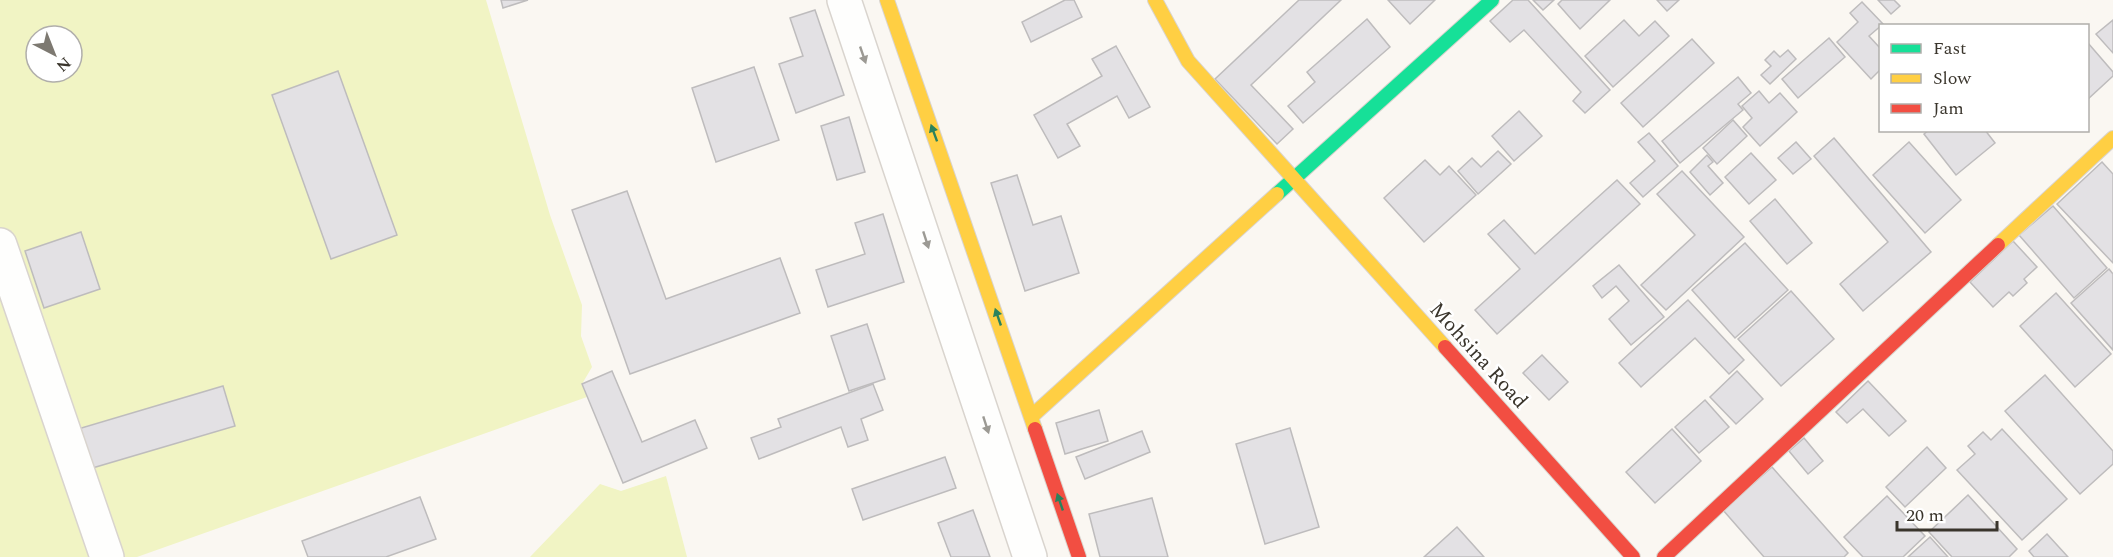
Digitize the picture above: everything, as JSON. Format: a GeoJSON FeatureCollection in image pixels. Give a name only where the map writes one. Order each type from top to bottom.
{"type":"FeatureCollection","features":[{"type":"Feature","properties":{"kind":"street"},"geometry":{"type":"LineString","coordinates":[[844,0],[1030,557]]}},
{"type":"Feature","properties":{"kind":"street"},"geometry":{"type":"LineString","coordinates":[[887,0],[1079,557]]}},
{"type":"Feature","properties":{"kind":"street","name":"Mohsina Road"},"geometry":{"type":"LineString","coordinates":[[1155,0],[1188,61],[1293,181],[1633,557]]}},
{"type":"Feature","properties":{"kind":"street"},"geometry":{"type":"LineString","coordinates":[[1032,416],[1492,0]]}},
{"type":"Feature","properties":{"kind":"street"},"geometry":{"type":"LineString","coordinates":[[1664,557],[2113,138]]}},
{"type":"Feature","properties":{"kind":"street"},"geometry":{"type":"LineString","coordinates":[[906,180],[946,166]]}},
{"type":"Feature","properties":{"kind":"street"},"geometry":{"type":"LineString","coordinates":[[0,245],[107,557]]}},
{"type":"Feature","properties":{"kind":"street"},"geometry":{"type":"LineString","coordinates":[[1007,488],[1051,474]]}},
{"type":"Feature","properties":{"kind":"green space"},"geometry":{"type":"Polygon","coordinates":[[[0,0],[486,0],[550,215],[582,305],[581,336],[592,367],[582,384],[587,397],[137,557],[0,557],[0,0]]]}},
{"type":"Feature","properties":{"kind":"green space"},"geometry":{"type":"Polygon","coordinates":[[[666,476],[687,557],[530,557],[600,484],[621,491],[666,476]]]}},
{"type":"Feature","properties":{"kind":"building"},"geometry":{"type":"Polygon","coordinates":[[[501,0],[528,0],[503,8],[501,0]]]}},
{"type":"Feature","properties":{"kind":"building"},"geometry":{"type":"Polygon","coordinates":[[[1065,0],[1074,0],[1082,17],[1031,42],[1022,22],[1065,0]]]}},
{"type":"Feature","properties":{"kind":"building"},"geometry":{"type":"Polygon","coordinates":[[[1299,0],[1341,0],[1251,85],[1293,129],[1277,144],[1215,79],[1299,0]]]}},
{"type":"Feature","properties":{"kind":"building"},"geometry":{"type":"Polygon","coordinates":[[[1388,0],[1435,0],[1410,24],[1388,0]]]}},
{"type":"Feature","properties":{"kind":"building"},"geometry":{"type":"Polygon","coordinates":[[[1513,0],[1528,0],[1610,90],[1585,113],[1573,101],[1581,92],[1524,30],[1510,42],[1490,21],[1513,0]]]}},
{"type":"Feature","properties":{"kind":"building"},"geometry":{"type":"Polygon","coordinates":[[[1533,0],[1554,0],[1543,10],[1533,0]]]}},
{"type":"Feature","properties":{"kind":"building"},"geometry":{"type":"Polygon","coordinates":[[[1562,0],[1610,0],[1580,29],[1558,4],[1562,0]]]}},
{"type":"Feature","properties":{"kind":"building"},"geometry":{"type":"Polygon","coordinates":[[[1657,0],[1679,0],[1667,11],[1657,0]]]}},
{"type":"Feature","properties":{"kind":"building"},"geometry":{"type":"Polygon","coordinates":[[[1878,0],[1894,0],[1900,6],[1891,14],[1878,0]]]}},
{"type":"Feature","properties":{"kind":"building"},"geometry":{"type":"Polygon","coordinates":[[[1862,2],[1883,24],[1879,24],[1879,27],[1869,36],[1879,47],[1879,71],[1871,79],[1837,42],[1858,22],[1850,13],[1862,2]]]}},
{"type":"Feature","properties":{"kind":"building"},"geometry":{"type":"Polygon","coordinates":[[[815,10],[844,95],[796,113],[779,64],[803,56],[790,18],[815,10]]]}},
{"type":"Feature","properties":{"kind":"building"},"geometry":{"type":"Polygon","coordinates":[[[1367,19],[1390,47],[1303,123],[1288,106],[1315,82],[1307,72],[1367,19]]]}},
{"type":"Feature","properties":{"kind":"building"},"geometry":{"type":"Polygon","coordinates":[[[1624,20],[1639,36],[1655,21],[1669,36],[1613,87],[1585,56],[1624,20]]]}},
{"type":"Feature","properties":{"kind":"building"},"geometry":{"type":"Polygon","coordinates":[[[2113,20],[2113,53],[2096,34],[2113,20]]]}},
{"type":"Feature","properties":{"kind":"building"},"geometry":{"type":"Polygon","coordinates":[[[1829,38],[1845,57],[1798,98],[1782,79],[1829,38]]]}},
{"type":"Feature","properties":{"kind":"building"},"geometry":{"type":"Polygon","coordinates":[[[1692,39],[1714,63],[1643,127],[1621,103],[1692,39]]]}},
{"type":"Feature","properties":{"kind":"building"},"geometry":{"type":"Polygon","coordinates":[[[2089,44],[2113,72],[2113,76],[2089,98],[2089,44]]]}},
{"type":"Feature","properties":{"kind":"building"},"geometry":{"type":"Polygon","coordinates":[[[1116,46],[1150,107],[1129,118],[1117,96],[1067,124],[1080,146],[1058,158],[1034,115],[1102,76],[1092,59],[1116,46]]]}},
{"type":"Feature","properties":{"kind":"building"},"geometry":{"type":"Polygon","coordinates":[[[1788,50],[1796,59],[1770,84],[1761,75],[1771,66],[1765,60],[1774,51],[1780,57],[1788,50]]]}},
{"type":"Feature","properties":{"kind":"building"},"geometry":{"type":"Polygon","coordinates":[[[754,67],[779,140],[716,162],[692,88],[754,67]]]}},
{"type":"Feature","properties":{"kind":"building"},"geometry":{"type":"Polygon","coordinates":[[[338,71],[397,235],[331,259],[272,95],[338,71]]]}},
{"type":"Feature","properties":{"kind":"building"},"geometry":{"type":"Polygon","coordinates":[[[1738,77],[1751,93],[1738,104],[1743,110],[1680,163],[1662,141],[1738,77]]]}},
{"type":"Feature","properties":{"kind":"building"},"geometry":{"type":"Polygon","coordinates":[[[1759,91],[1769,103],[1780,93],[1797,112],[1760,146],[1743,127],[1752,118],[1742,106],[1759,91]]]}},
{"type":"Feature","properties":{"kind":"building"},"geometry":{"type":"Polygon","coordinates":[[[1519,111],[1542,136],[1514,161],[1492,136],[1519,111]]]}},
{"type":"Feature","properties":{"kind":"building"},"geometry":{"type":"Polygon","coordinates":[[[849,117],[865,172],[837,180],[821,126],[849,117]]]}},
{"type":"Feature","properties":{"kind":"building"},"geometry":{"type":"Polygon","coordinates":[[[1733,120],[1747,136],[1717,164],[1703,148],[1733,120]]]}},
{"type":"Feature","properties":{"kind":"building"},"geometry":{"type":"Polygon","coordinates":[[[1926,132],[1987,132],[1995,143],[1956,175],[1924,134],[1926,132]]]}},
{"type":"Feature","properties":{"kind":"building"},"geometry":{"type":"Polygon","coordinates":[[[1649,133],[1678,166],[1643,197],[1630,183],[1655,161],[1638,142],[1649,133]]]}},
{"type":"Feature","properties":{"kind":"building"},"geometry":{"type":"Polygon","coordinates":[[[1834,138],[1931,252],[1863,311],[1840,284],[1888,242],[1814,156],[1834,138]]]}},
{"type":"Feature","properties":{"kind":"building"},"geometry":{"type":"Polygon","coordinates":[[[1796,142],[1811,159],[1793,174],[1778,158],[1796,142]]]}},
{"type":"Feature","properties":{"kind":"building"},"geometry":{"type":"Polygon","coordinates":[[[1909,142],[1961,200],[1925,233],[1873,175],[1909,142]]]}},
{"type":"Feature","properties":{"kind":"building"},"geometry":{"type":"Polygon","coordinates":[[[1498,151],[1511,164],[1478,194],[1458,171],[1472,158],[1481,167],[1498,151]]]}},
{"type":"Feature","properties":{"kind":"building"},"geometry":{"type":"Polygon","coordinates":[[[1751,153],[1776,180],[1749,204],[1725,177],[1751,153]]]}},
{"type":"Feature","properties":{"kind":"building"},"geometry":{"type":"Polygon","coordinates":[[[1707,155],[1713,162],[1708,166],[1723,183],[1710,195],[1690,172],[1707,155]]]}},
{"type":"Feature","properties":{"kind":"building"},"geometry":{"type":"Polygon","coordinates":[[[1425,160],[1440,175],[1449,166],[1476,195],[1424,242],[1384,198],[1425,160]]]}},
{"type":"Feature","properties":{"kind":"building"},"geometry":{"type":"Polygon","coordinates":[[[2102,162],[2113,174],[2113,263],[2057,204],[2102,162]]]}},
{"type":"Feature","properties":{"kind":"building"},"geometry":{"type":"Polygon","coordinates":[[[1682,171],[1744,237],[1666,310],[1641,285],[1695,235],[1657,194],[1682,171]]]}},
{"type":"Feature","properties":{"kind":"building"},"geometry":{"type":"Polygon","coordinates":[[[1017,175],[1033,225],[1061,216],[1079,273],[1025,291],[991,183],[1017,175]]]}},
{"type":"Feature","properties":{"kind":"building"},"geometry":{"type":"Polygon","coordinates":[[[1617,180],[1640,204],[1497,334],[1475,310],[1520,269],[1488,234],[1504,220],[1535,254],[1617,180]]]}},
{"type":"Feature","properties":{"kind":"building"},"geometry":{"type":"Polygon","coordinates":[[[627,191],[666,299],[780,258],[800,313],[630,374],[572,210],[627,191]]]}},
{"type":"Feature","properties":{"kind":"building"},"geometry":{"type":"Polygon","coordinates":[[[1775,199],[1812,243],[1787,264],[1750,221],[1775,199]]]}},
{"type":"Feature","properties":{"kind":"building"},"geometry":{"type":"Polygon","coordinates":[[[2053,206],[2107,268],[2074,298],[2019,235],[2053,206]]]}},
{"type":"Feature","properties":{"kind":"building"},"geometry":{"type":"Polygon","coordinates":[[[883,214],[904,282],[828,307],[816,270],[865,254],[855,223],[883,214]]]}},
{"type":"Feature","properties":{"kind":"building"},"geometry":{"type":"Polygon","coordinates":[[[81,232],[100,289],[44,308],[25,251],[81,232]]]}},
{"type":"Feature","properties":{"kind":"building"},"geometry":{"type":"Polygon","coordinates":[[[2013,241],[2037,267],[2024,279],[2027,283],[2013,296],[2009,292],[1993,307],[1970,282],[2013,241]]]}},
{"type":"Feature","properties":{"kind":"building"},"geometry":{"type":"Polygon","coordinates":[[[1745,243],[1788,290],[1735,338],[1692,290],[1745,243]]]}},
{"type":"Feature","properties":{"kind":"building"},"geometry":{"type":"Polygon","coordinates":[[[1619,265],[1664,317],[1631,345],[1609,319],[1629,301],[1616,286],[1602,298],[1593,286],[1619,265]]]}},
{"type":"Feature","properties":{"kind":"building"},"geometry":{"type":"Polygon","coordinates":[[[2109,269],[2113,274],[2113,350],[2071,303],[2109,269]]]}},
{"type":"Feature","properties":{"kind":"building"},"geometry":{"type":"Polygon","coordinates":[[[1791,291],[1834,339],[1781,386],[1738,339],[1791,291]]]}},
{"type":"Feature","properties":{"kind":"building"},"geometry":{"type":"Polygon","coordinates":[[[2056,293],[2111,354],[2075,387],[2020,326],[2056,293]]]}},
{"type":"Feature","properties":{"kind":"building"},"geometry":{"type":"Polygon","coordinates":[[[1688,300],[1744,360],[1729,374],[1695,338],[1641,387],[1619,363],[1688,300]]]}},
{"type":"Feature","properties":{"kind":"building"},"geometry":{"type":"Polygon","coordinates":[[[867,324],[885,379],[849,391],[831,336],[867,324]]]}},
{"type":"Feature","properties":{"kind":"building"},"geometry":{"type":"Polygon","coordinates":[[[1542,355],[1568,382],[1549,400],[1523,373],[1542,355]]]}},
{"type":"Feature","properties":{"kind":"building"},"geometry":{"type":"Polygon","coordinates":[[[612,371],[642,442],[695,420],[707,448],[623,483],[582,384],[612,371]]]}},
{"type":"Feature","properties":{"kind":"building"},"geometry":{"type":"Polygon","coordinates":[[[1737,371],[1763,399],[1736,424],[1710,397],[1737,371]]]}},
{"type":"Feature","properties":{"kind":"building"},"geometry":{"type":"Polygon","coordinates":[[[2045,375],[2113,451],[2113,464],[2080,494],[2005,411],[2045,375]]]}},
{"type":"Feature","properties":{"kind":"building"},"geometry":{"type":"Polygon","coordinates":[[[1868,381],[1906,421],[1889,436],[1863,409],[1847,423],[1836,412],[1868,381]]]}},
{"type":"Feature","properties":{"kind":"building"},"geometry":{"type":"Polygon","coordinates":[[[873,384],[883,410],[861,419],[868,440],[848,447],[841,427],[759,459],[751,438],[781,427],[778,419],[873,384]]]}},
{"type":"Feature","properties":{"kind":"building"},"geometry":{"type":"Polygon","coordinates":[[[223,386],[235,426],[89,469],[78,429],[223,386]]]}},
{"type":"Feature","properties":{"kind":"building"},"geometry":{"type":"Polygon","coordinates":[[[1705,400],[1729,427],[1699,453],[1675,427],[1705,400]]]}},
{"type":"Feature","properties":{"kind":"building"},"geometry":{"type":"Polygon","coordinates":[[[1099,410],[1108,441],[1065,454],[1056,423],[1099,410]]]}},
{"type":"Feature","properties":{"kind":"building"},"geometry":{"type":"Polygon","coordinates":[[[1290,428],[1319,527],[1265,544],[1236,444],[1290,428]]]}},
{"type":"Feature","properties":{"kind":"building"},"geometry":{"type":"Polygon","coordinates":[[[1672,429],[1701,461],[1655,503],[1626,472],[1672,429]]]}},
{"type":"Feature","properties":{"kind":"building"},"geometry":{"type":"Polygon","coordinates":[[[2002,429],[2067,499],[2022,540],[1957,470],[1975,454],[1968,446],[1983,432],[1991,440],[2002,429]]]}},
{"type":"Feature","properties":{"kind":"building"},"geometry":{"type":"Polygon","coordinates":[[[1142,431],[1150,452],[1085,479],[1076,457],[1142,431]]]}},
{"type":"Feature","properties":{"kind":"building"},"geometry":{"type":"Polygon","coordinates":[[[1804,438],[1823,461],[1808,474],[1789,451],[1804,438]]]}},
{"type":"Feature","properties":{"kind":"building"},"geometry":{"type":"Polygon","coordinates":[[[1927,447],[1946,468],[1905,507],[1886,487],[1927,447]]]}},
{"type":"Feature","properties":{"kind":"building"},"geometry":{"type":"Polygon","coordinates":[[[945,457],[956,488],[863,520],[852,489],[945,457]]]}},
{"type":"Feature","properties":{"kind":"building"},"geometry":{"type":"Polygon","coordinates":[[[1772,467],[1848,553],[1844,557],[1764,557],[1723,510],[1772,467]]]}},
{"type":"Feature","properties":{"kind":"building"},"geometry":{"type":"Polygon","coordinates":[[[1968,495],[2017,549],[2009,557],[1952,557],[1929,532],[1968,495]]]}},
{"type":"Feature","properties":{"kind":"building"},"geometry":{"type":"Polygon","coordinates":[[[1887,496],[1925,536],[1903,557],[1863,557],[1844,537],[1887,496]]]}},
{"type":"Feature","properties":{"kind":"building"},"geometry":{"type":"Polygon","coordinates":[[[420,497],[436,539],[386,557],[308,557],[302,541],[420,497]]]}},
{"type":"Feature","properties":{"kind":"building"},"geometry":{"type":"Polygon","coordinates":[[[1152,498],[1168,557],[1100,557],[1089,514],[1152,498]]]}},
{"type":"Feature","properties":{"kind":"building"},"geometry":{"type":"Polygon","coordinates":[[[973,510],[990,557],[951,557],[938,523],[973,510]]]}},
{"type":"Feature","properties":{"kind":"building"},"geometry":{"type":"Polygon","coordinates":[[[1457,527],[1484,557],[1424,557],[1457,527]]]}},
{"type":"Feature","properties":{"kind":"building"},"geometry":{"type":"Polygon","coordinates":[[[2047,534],[2068,557],[2034,557],[2029,551],[2047,534]]]}},
{"type":"Feature","properties":{"kind":"building"},"geometry":{"type":"Polygon","coordinates":[[[1930,537],[1948,557],[1908,557],[1930,537]]]}},
{"type":"Feature","properties":{"kind":"traffic: fast"},"geometry":{"type":"LineString","coordinates":[[1277,194],[1492,0]]}},
{"type":"Feature","properties":{"kind":"traffic: slow"},"geometry":{"type":"LineString","coordinates":[[887,0],[1035,429]]}},
{"type":"Feature","properties":{"kind":"traffic: slow"},"geometry":{"type":"LineString","coordinates":[[1155,0],[1188,61],[1445,347]]}},
{"type":"Feature","properties":{"kind":"traffic: slow"},"geometry":{"type":"LineString","coordinates":[[1998,245],[2113,138]]}},
{"type":"Feature","properties":{"kind":"traffic: slow"},"geometry":{"type":"LineString","coordinates":[[1032,416],[1277,194]]}},
{"type":"Feature","properties":{"kind":"traffic: jam"},"geometry":{"type":"LineString","coordinates":[[1664,557],[1998,245]]}},
{"type":"Feature","properties":{"kind":"traffic: jam"},"geometry":{"type":"LineString","coordinates":[[1445,347],[1633,557]]}},
{"type":"Feature","properties":{"kind":"traffic: jam"},"geometry":{"type":"LineString","coordinates":[[1035,429],[1079,557]]}}]}
